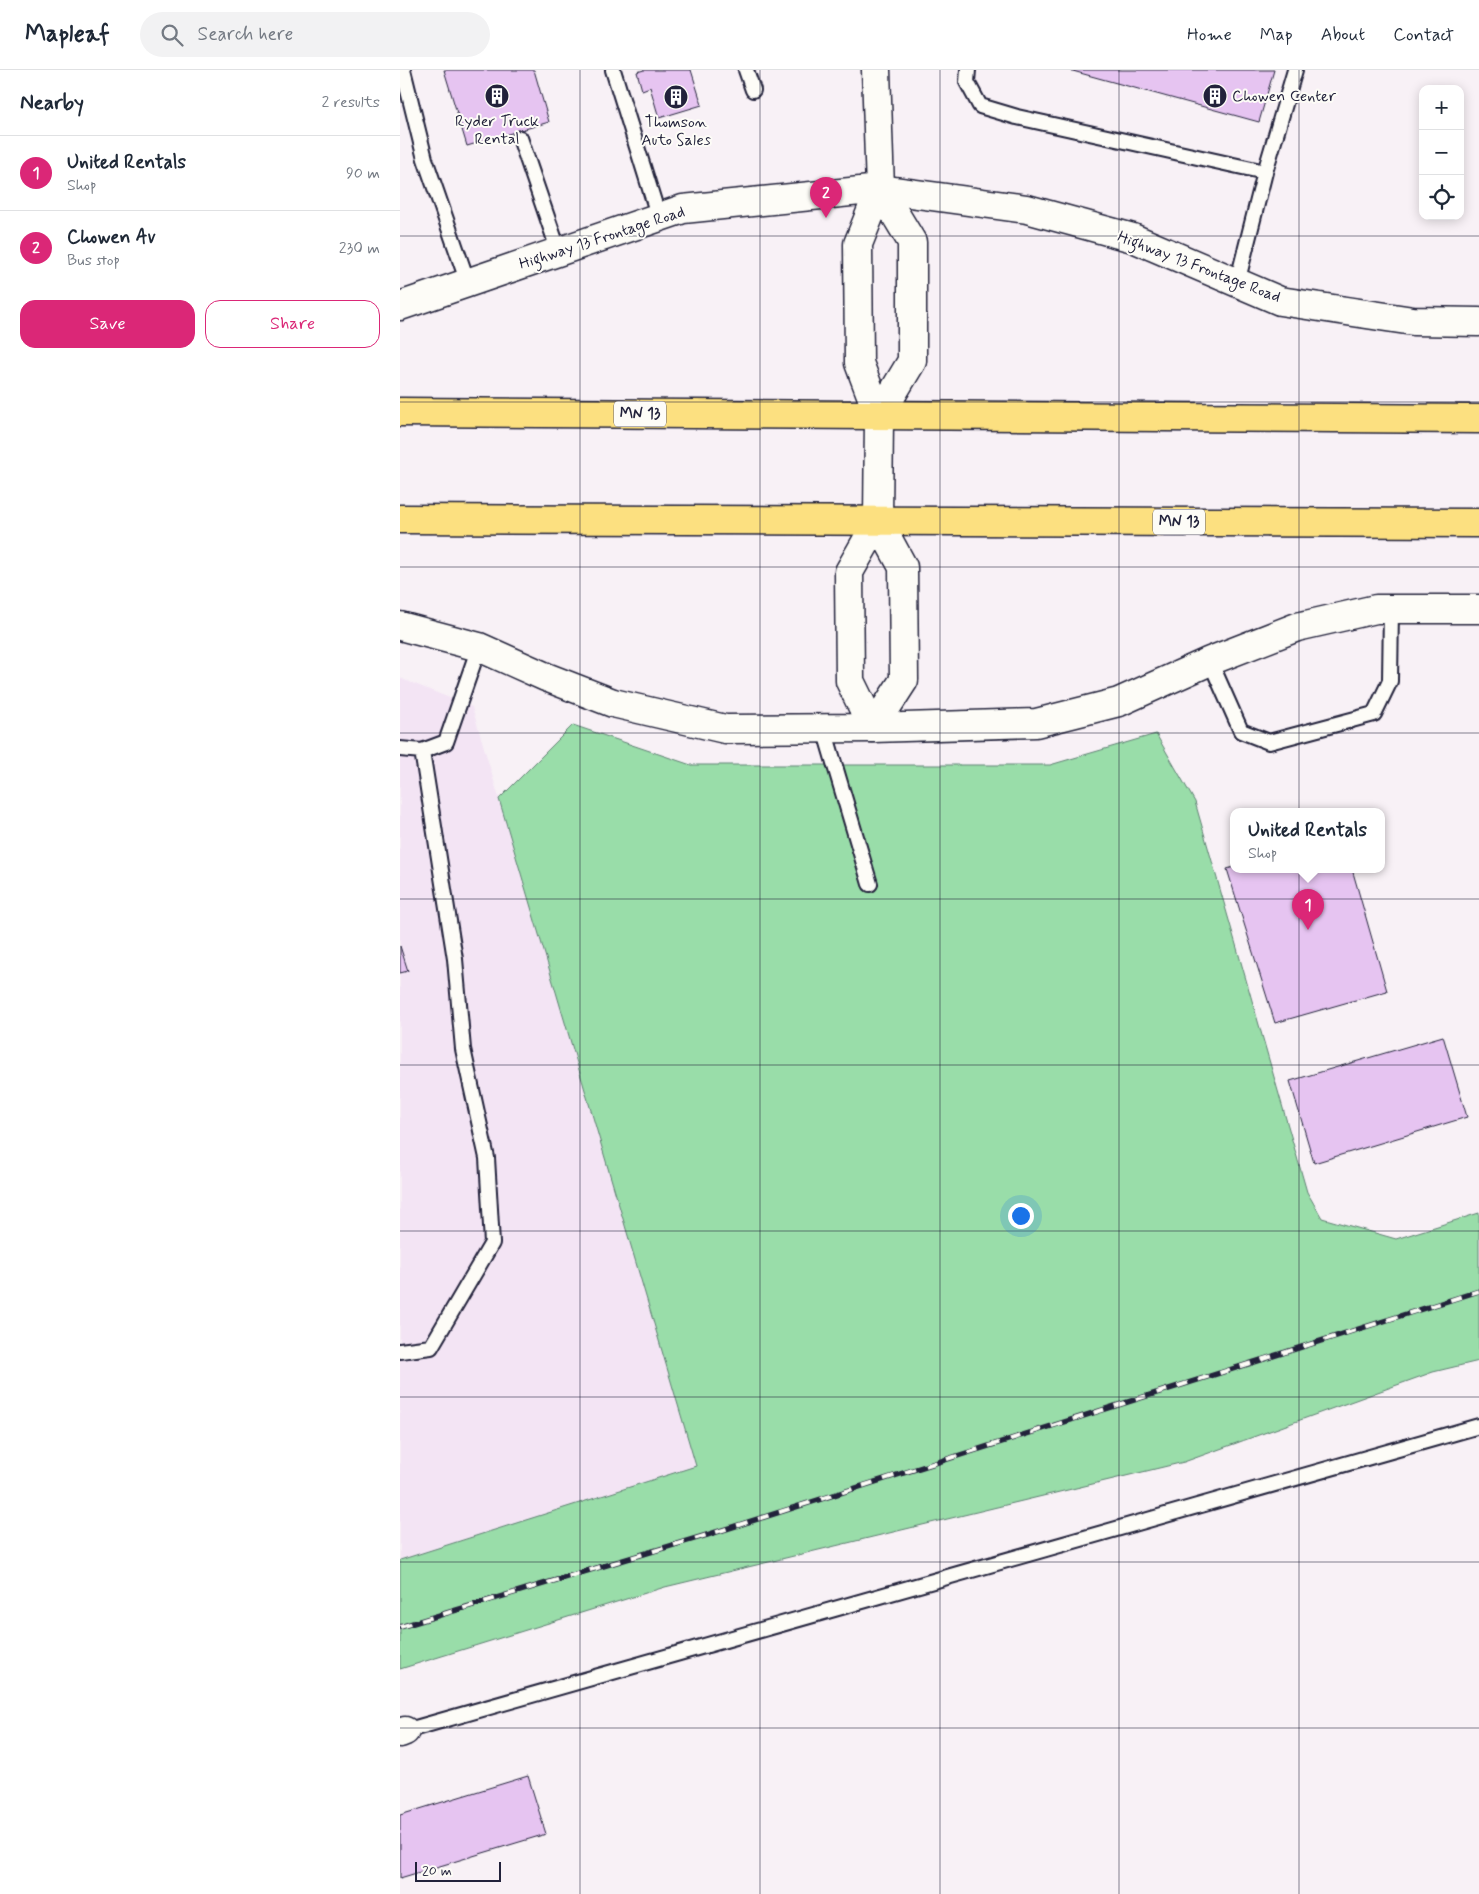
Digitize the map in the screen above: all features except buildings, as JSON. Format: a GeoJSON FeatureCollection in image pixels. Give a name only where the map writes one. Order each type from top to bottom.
{"type":"FeatureCollection","features":[{"type":"Feature","properties":{"kind":"highway","name":"MN 13"},"geometry":{"type":"LineString","coordinates":[[400,412],[1479,418]]}},
{"type":"Feature","properties":{"kind":"highway","name":"MN 13"},"geometry":{"type":"LineString","coordinates":[[400,519],[1479,523]]}},
{"type":"Feature","properties":{"kind":"street"},"geometry":{"type":"LineString","coordinates":[[873,728],[850,680],[850,572],[878,521],[879,416],[859,363],[858,244],[880,189],[876,70]]}},
{"type":"Feature","properties":{"kind":"street","name":"Highway 13 Frontage Road"},"geometry":{"type":"LineString","coordinates":[[400,306],[683,209],[880,189],[1027,209],[1133,238],[1280,301],[1413,320],[1479,322]]}},
{"type":"Feature","properties":{"kind":"street"},"geometry":{"type":"LineString","coordinates":[[879,416],[912,361],[912,242],[880,189]]}},
{"type":"Feature","properties":{"kind":"street"},"geometry":{"type":"LineString","coordinates":[[873,728],[904,680],[904,567],[878,521]]}},
{"type":"Feature","properties":{"kind":"street"},"geometry":{"type":"LineString","coordinates":[[400,626],[479,647],[546,678],[613,703],[725,729],[824,729],[1036,722],[1119,702],[1210,661],[1296,627],[1376,609],[1479,609]]}},
{"type":"Feature","properties":{"kind":"lane"},"geometry":{"type":"LineString","coordinates":[[614,70],[660,218]]}},
{"type":"Feature","properties":{"kind":"lane"},"geometry":{"type":"LineString","coordinates":[[746,70],[753,90]]}},
{"type":"Feature","properties":{"kind":"lane"},"geometry":{"type":"LineString","coordinates":[[968,70],[967,82],[980,106],[1017,117],[1265,172]]}},
{"type":"Feature","properties":{"kind":"lane"},"geometry":{"type":"LineString","coordinates":[[1237,283],[1265,172],[1295,70]]}},
{"type":"Feature","properties":{"kind":"lane"},"geometry":{"type":"LineString","coordinates":[[401,71],[425,159],[468,283]]}},
{"type":"Feature","properties":{"kind":"lane"},"geometry":{"type":"LineString","coordinates":[[520,138],[559,252]]}},
{"type":"Feature","properties":{"kind":"lane"},"geometry":{"type":"LineString","coordinates":[[1210,661],[1241,731],[1269,742],[1374,714],[1390,681],[1391,609]]}},
{"type":"Feature","properties":{"kind":"lane"},"geometry":{"type":"LineString","coordinates":[[400,749],[422,751],[446,742],[479,647]]}},
{"type":"Feature","properties":{"kind":"lane"},"geometry":{"type":"LineString","coordinates":[[824,729],[870,884]]}},
{"type":"Feature","properties":{"kind":"lane"},"geometry":{"type":"LineString","coordinates":[[400,1351],[431,1348],[492,1243],[487,1158],[463,1049],[451,931],[422,751]]}},
{"type":"Feature","properties":{"kind":"lane"},"geometry":{"type":"LineString","coordinates":[[403,1732],[1479,1426]]}},
{"type":"Feature","properties":{"kind":"shaded area"},"geometry":{"type":"Polygon","coordinates":[[[400,678],[472,707],[697,1466],[400,1560],[400,678]]]}},
{"type":"Feature","properties":{"kind":"green space"},"geometry":{"type":"Polygon","coordinates":[[[573,725],[691,765],[1050,765],[1156,734],[1195,802],[1307,1192],[1322,1218],[1396,1239],[1479,1213],[1479,1361],[1433,1372],[1184,1462],[665,1587],[400,1669],[400,1560],[696,1466],[499,799],[573,725]]]}},
{"type":"Feature","properties":{"kind":"railway"},"geometry":{"type":"LineString","coordinates":[[400,1627],[707,1535],[1479,1291]]}},
{"type":"Feature","properties":{"kind":"place","name":"Ryder Truck Rental"},"geometry":{"type":"Point","coordinates":[497,96]}},
{"type":"Feature","properties":{"kind":"place","name":"Chowen Center"},"geometry":{"type":"Point","coordinates":[1215,96]}},
{"type":"Feature","properties":{"kind":"place","name":"Thomson Auto Sales"},"geometry":{"type":"Point","coordinates":[676,97]}},
{"type":"Feature","properties":{"kind":"place","name":"Chowen Av"},"geometry":{"type":"Point","coordinates":[826,218]}},
{"type":"Feature","properties":{"kind":"place","name":"United Rentals"},"geometry":{"type":"Point","coordinates":[1308,930]}}]}
